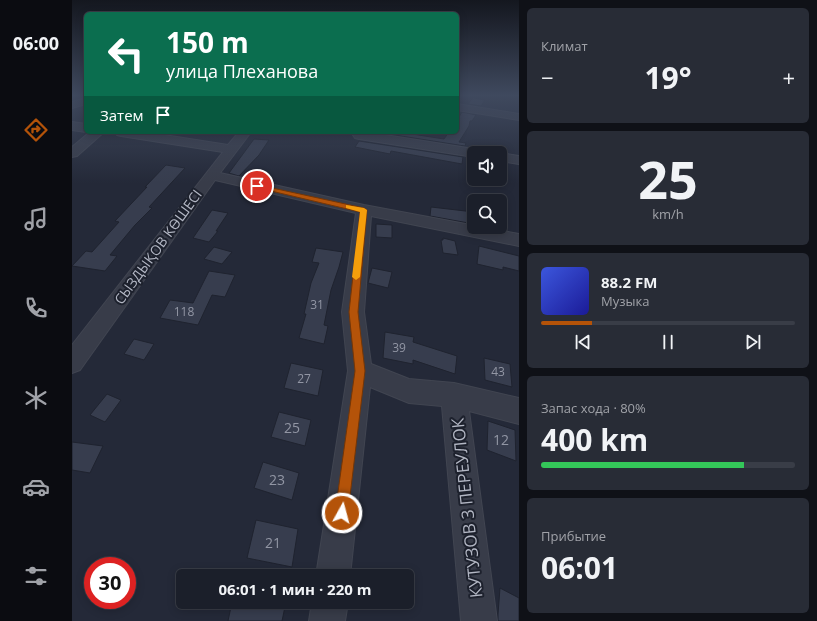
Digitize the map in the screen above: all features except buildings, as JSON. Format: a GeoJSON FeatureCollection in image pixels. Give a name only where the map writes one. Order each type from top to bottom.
{"type":"FeatureCollection","features":[{"type":"Feature","properties":{"kind":"street"},"geometry":{"type":"LineString","coordinates":[[72,126],[84,128]]}},
{"type":"Feature","properties":{"kind":"street"},"geometry":{"type":"LineString","coordinates":[[72,153],[96,134]]}},
{"type":"Feature","properties":{"kind":"street"},"geometry":{"type":"LineString","coordinates":[[134,134],[231,149]]}},
{"type":"Feature","properties":{"kind":"street","name":"СЫЗДЫҚОВ КӨШЕСІ"},"geometry":{"type":"LineString","coordinates":[[72,363],[211,175],[243,134]]}},
{"type":"Feature","properties":{"kind":"street"},"geometry":{"type":"LineString","coordinates":[[359,134],[467,152]]}},
{"type":"Feature","properties":{"kind":"street"},"geometry":{"type":"LineString","coordinates":[[507,158],[519,160]]}},
{"type":"Feature","properties":{"kind":"street"},"geometry":{"type":"LineString","coordinates":[[211,175],[364,210],[519,240]]}},
{"type":"Feature","properties":{"kind":"street"},"geometry":{"type":"LineString","coordinates":[[334,569],[360,371],[353,312],[364,210]]}},
{"type":"Feature","properties":{"kind":"street","name":"КУТУЗОВ 3 ПЕРЕУЛОК"},"geometry":{"type":"LineString","coordinates":[[360,371],[409,391],[454,395],[519,411]]}},
{"type":"Feature","properties":{"kind":"street","name":"КУТУЗОВ 3 ПЕРЕУЛОК"},"geometry":{"type":"LineString","coordinates":[[454,395],[479,621]]}},
{"type":"Feature","properties":{"kind":"street"},"geometry":{"type":"LineString","coordinates":[[327,621],[329,609]]}},
{"type":"Feature","properties":{"kind":"slow traffic"},"geometry":{"type":"LineString","coordinates":[[349,207],[364,210],[356,277]]}},
{"type":"Feature","properties":{"kind":"route"},"geometry":{"type":"LineString","coordinates":[[257,186],[364,210],[353,312],[360,371],[342,513]]}}]}
